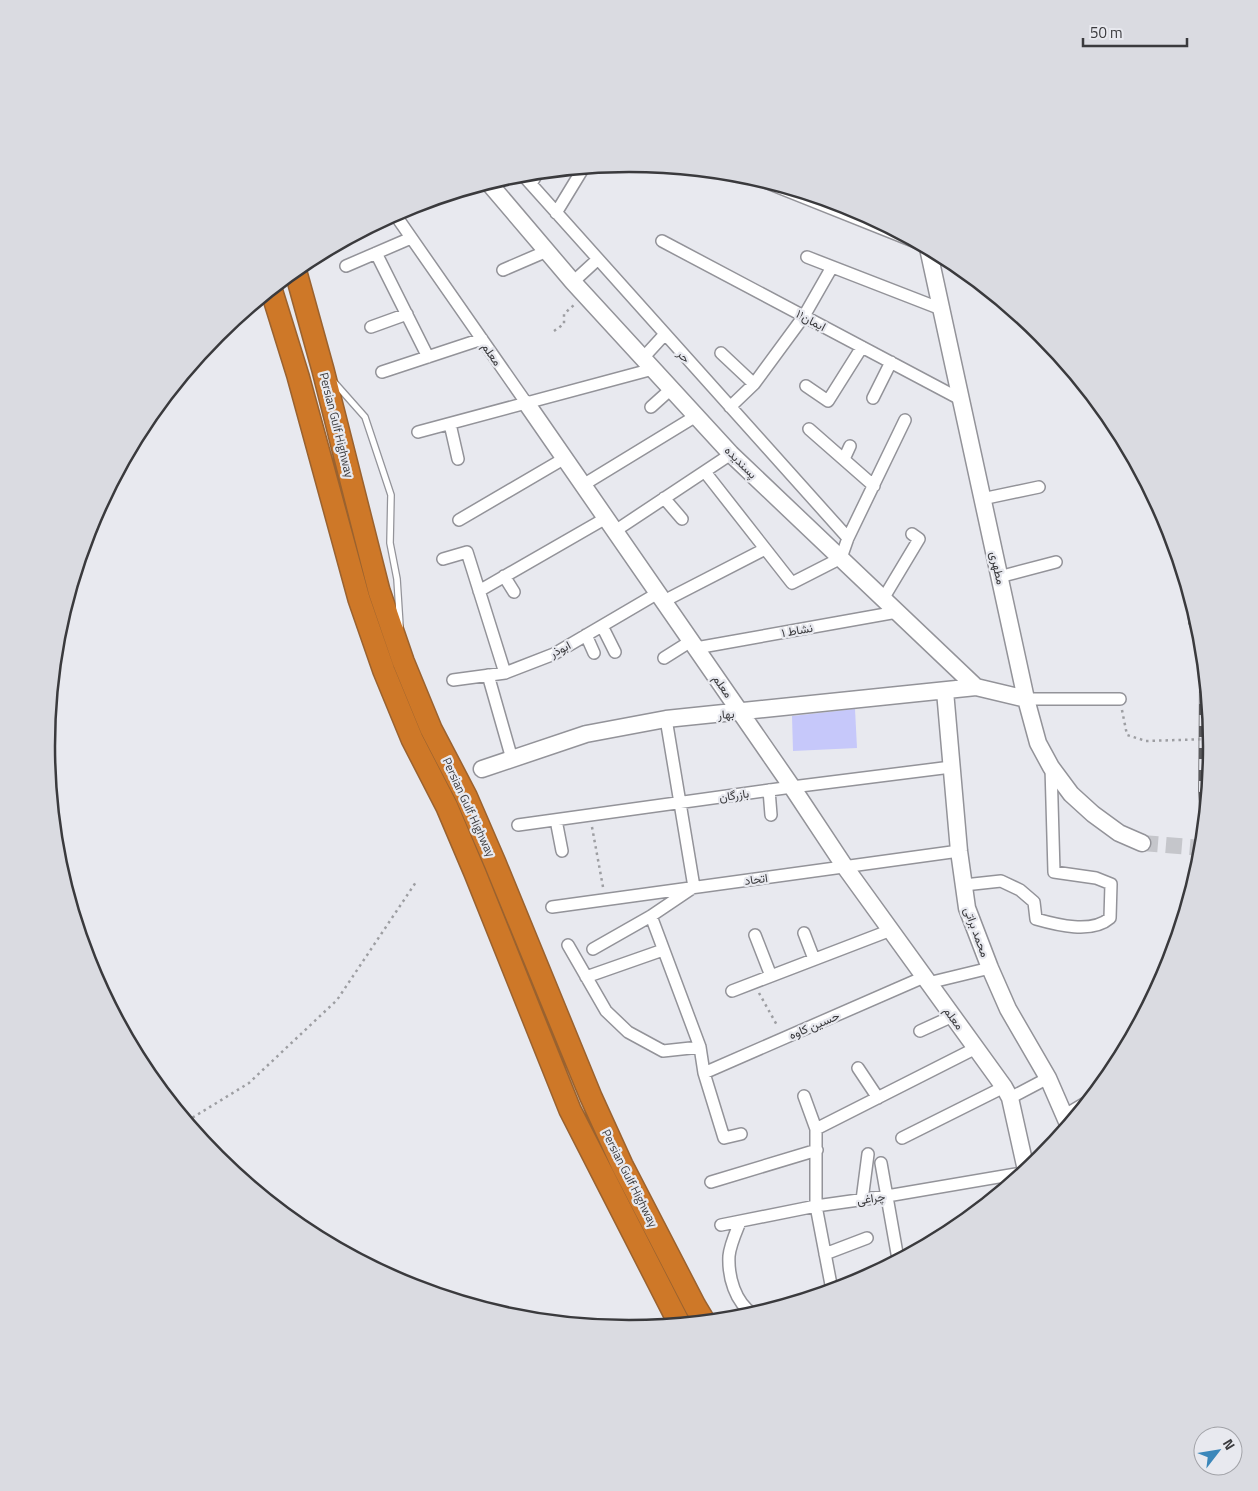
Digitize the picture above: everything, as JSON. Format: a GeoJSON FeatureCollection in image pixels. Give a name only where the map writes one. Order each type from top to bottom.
{"type":"FeatureCollection","features":[{"type":"Feature","properties":{"kind":"highway","name":"Persian Gulf Highway"},"geometry":{"type":"LineString","coordinates":[[297,277],[324,370],[379,591],[403,661],[431,729],[466,796],[495,863],[590,1097],[622,1165],[701,1315]]}},
{"type":"Feature","properties":{"kind":"highway","name":"Persian Gulf Highway"},"geometry":{"type":"LineString","coordinates":[[272,297],[298,376],[360,599],[384,671],[412,739],[447,807],[472,865],[570,1110],[676,1317]]}},
{"type":"Feature","properties":{"kind":"street"},"geometry":{"type":"LineString","coordinates":[[556,213],[580,174]]}},
{"type":"Feature","properties":{"kind":"street"},"geometry":{"type":"LineString","coordinates":[[530,184],[533,180]]}},
{"type":"Feature","properties":{"kind":"street","name":"حر"},"geometry":{"type":"LineString","coordinates":[[528,181],[848,538]]}},
{"type":"Feature","properties":{"kind":"street","name":"پسندیده"},"geometry":{"type":"LineString","coordinates":[[493,188],[579,288],[731,454],[976,687]]}},
{"type":"Feature","properties":{"kind":"street","name":"معلم"},"geometry":{"type":"LineString","coordinates":[[399,220],[694,644],[845,867],[1007,1093],[1024,1161]]}},
{"type":"Feature","properties":{"kind":"street"},"geometry":{"type":"LineString","coordinates":[[346,266],[411,238]]}},
{"type":"Feature","properties":{"kind":"street","name":"ایمان۱۱"},"geometry":{"type":"LineString","coordinates":[[662,241],[960,399]]}},
{"type":"Feature","properties":{"kind":"street"},"geometry":{"type":"LineString","coordinates":[[503,270],[546,251]]}},
{"type":"Feature","properties":{"kind":"street"},"geometry":{"type":"LineString","coordinates":[[376,253],[428,357]]}},
{"type":"Feature","properties":{"kind":"street"},"geometry":{"type":"LineString","coordinates":[[807,257],[941,309]]}},
{"type":"Feature","properties":{"kind":"street","name":"مطهری"},"geometry":{"type":"LineString","coordinates":[[930,257],[1026,699],[1038,743],[1051,767],[1071,794],[1093,814],[1119,833],[1142,843]]}},
{"type":"Feature","properties":{"kind":"street"},"geometry":{"type":"LineString","coordinates":[[579,288],[598,259]]}},
{"type":"Feature","properties":{"kind":"street"},"geometry":{"type":"LineString","coordinates":[[730,407],[754,384],[804,316],[832,267]]}},
{"type":"Feature","properties":{"kind":"street"},"geometry":{"type":"LineString","coordinates":[[371,327],[407,314]]}},
{"type":"Feature","properties":{"kind":"street"},"geometry":{"type":"LineString","coordinates":[[418,432],[527,404],[648,364],[665,334]]}},
{"type":"Feature","properties":{"kind":"street"},"geometry":{"type":"LineString","coordinates":[[382,372],[482,339]]}},
{"type":"Feature","properties":{"kind":"street"},"geometry":{"type":"LineString","coordinates":[[806,386],[828,401],[862,347]]}},
{"type":"Feature","properties":{"kind":"street"},"geometry":{"type":"LineString","coordinates":[[720,353],[754,384]]}},
{"type":"Feature","properties":{"kind":"street"},"geometry":{"type":"LineString","coordinates":[[873,398],[891,362]]}},
{"type":"Feature","properties":{"kind":"street"},"geometry":{"type":"LineString","coordinates":[[651,407],[671,389]]}},
{"type":"Feature","properties":{"kind":"street"},"geometry":{"type":"LineString","coordinates":[[583,485],[696,416]]}},
{"type":"Feature","properties":{"kind":"street"},"geometry":{"type":"LineString","coordinates":[[704,472],[792,583],[841,558],[848,538],[905,420]]}},
{"type":"Feature","properties":{"kind":"street"},"geometry":{"type":"LineString","coordinates":[[450,424],[458,459]]}},
{"type":"Feature","properties":{"kind":"street"},"geometry":{"type":"LineString","coordinates":[[809,429],[874,486]]}},
{"type":"Feature","properties":{"kind":"street"},"geometry":{"type":"LineString","coordinates":[[844,459],[850,446]]}},
{"type":"Feature","properties":{"kind":"street"},"geometry":{"type":"LineString","coordinates":[[479,591],[504,576],[664,498],[731,454]]}},
{"type":"Feature","properties":{"kind":"street"},"geometry":{"type":"LineString","coordinates":[[459,520],[565,458]]}},
{"type":"Feature","properties":{"kind":"street"},"geometry":{"type":"LineString","coordinates":[[982,498],[1039,487]]}},
{"type":"Feature","properties":{"kind":"street"},"geometry":{"type":"LineString","coordinates":[[664,498],[682,519]]}},
{"type":"Feature","properties":{"kind":"street"},"geometry":{"type":"LineString","coordinates":[[883,599],[919,539],[912,534]]}},
{"type":"Feature","properties":{"kind":"street","name":"ابوذر"},"geometry":{"type":"LineString","coordinates":[[453,680],[505,673],[554,654],[602,626],[765,549]]}},
{"type":"Feature","properties":{"kind":"street"},"geometry":{"type":"LineString","coordinates":[[442,559],[467,552],[505,673]]}},
{"type":"Feature","properties":{"kind":"street"},"geometry":{"type":"LineString","coordinates":[[1000,577],[1056,562]]}},
{"type":"Feature","properties":{"kind":"street"},"geometry":{"type":"LineString","coordinates":[[504,576],[514,592]]}},
{"type":"Feature","properties":{"kind":"street","name":"نشاط ۱"},"geometry":{"type":"LineString","coordinates":[[694,644],[897,612]]}},
{"type":"Feature","properties":{"kind":"street"},"geometry":{"type":"LineString","coordinates":[[602,626],[615,652]]}},
{"type":"Feature","properties":{"kind":"street"},"geometry":{"type":"LineString","coordinates":[[586,635],[594,653]]}},
{"type":"Feature","properties":{"kind":"street"},"geometry":{"type":"LineString","coordinates":[[664,658],[694,644]]}},
{"type":"Feature","properties":{"kind":"street"},"geometry":{"type":"LineString","coordinates":[[488,675],[512,759]]}},
{"type":"Feature","properties":{"kind":"street"},"geometry":{"type":"LineString","coordinates":[[976,687],[1026,699],[1120,699]]}},
{"type":"Feature","properties":{"kind":"street","name":"بهار"},"geometry":{"type":"LineString","coordinates":[[482,769],[586,734],[666,719],[976,687]]}},
{"type":"Feature","properties":{"kind":"street","name":"محمد براتی"},"geometry":{"type":"LineString","coordinates":[[945,691],[959,851],[968,908],[990,968],[1008,1009],[1048,1078],[1065,1119]]}},
{"type":"Feature","properties":{"kind":"street"},"geometry":{"type":"LineString","coordinates":[[593,949],[651,916],[694,888],[666,719]]}},
{"type":"Feature","properties":{"kind":"street","name":"بازرگان"},"geometry":{"type":"LineString","coordinates":[[518,825],[951,767]]}},
{"type":"Feature","properties":{"kind":"street"},"geometry":{"type":"LineString","coordinates":[[964,885],[1001,880],[1020,890],[1034,902],[1036,919],[1067,927],[1103,925],[1110,918],[1111,884],[1096,878],[1054,872],[1051,767]]}},
{"type":"Feature","properties":{"kind":"street"},"geometry":{"type":"LineString","coordinates":[[769,790],[771,815]]}},
{"type":"Feature","properties":{"kind":"street"},"geometry":{"type":"LineString","coordinates":[[556,820],[562,851]]}},
{"type":"Feature","properties":{"kind":"street","name":"اتحاد"},"geometry":{"type":"LineString","coordinates":[[552,907],[959,851]]}},
{"type":"Feature","properties":{"kind":"street"},"geometry":{"type":"LineString","coordinates":[[651,916],[700,1046],[704,1072],[724,1138],[741,1134]]}},
{"type":"Feature","properties":{"kind":"street"},"geometry":{"type":"LineString","coordinates":[[732,991],[891,930]]}},
{"type":"Feature","properties":{"kind":"street"},"geometry":{"type":"LineString","coordinates":[[804,933],[814,959]]}},
{"type":"Feature","properties":{"kind":"street"},"geometry":{"type":"LineString","coordinates":[[755,935],[771,976]]}},
{"type":"Feature","properties":{"kind":"street"},"geometry":{"type":"LineString","coordinates":[[568,945],[606,1011],[628,1032],[663,1051],[700,1046]]}},
{"type":"Feature","properties":{"kind":"street"},"geometry":{"type":"LineString","coordinates":[[586,977],[663,950]]}},
{"type":"Feature","properties":{"kind":"street","name":"حسین کاوه"},"geometry":{"type":"LineString","coordinates":[[704,1072],[926,980],[990,968]]}},
{"type":"Feature","properties":{"kind":"street"},"geometry":{"type":"LineString","coordinates":[[920,1031],[953,1016]]}},
{"type":"Feature","properties":{"kind":"street"},"geometry":{"type":"LineString","coordinates":[[816,1129],[976,1048]]}},
{"type":"Feature","properties":{"kind":"street"},"geometry":{"type":"LineString","coordinates":[[858,1068],[878,1098]]}},
{"type":"Feature","properties":{"kind":"street"},"geometry":{"type":"LineString","coordinates":[[902,1138],[1007,1093],[1048,1078]]}},
{"type":"Feature","properties":{"kind":"street"},"geometry":{"type":"LineString","coordinates":[[804,1096],[816,1129],[816,1206],[831,1283]]}},
{"type":"Feature","properties":{"kind":"street"},"geometry":{"type":"LineString","coordinates":[[711,1182],[817,1150]]}},
{"type":"Feature","properties":{"kind":"street"},"geometry":{"type":"LineString","coordinates":[[862,1200],[868,1154]]}},
{"type":"Feature","properties":{"kind":"street"},"geometry":{"type":"LineString","coordinates":[[881,1163],[897,1253]]}},
{"type":"Feature","properties":{"kind":"street","name":"چراغی"},"geometry":{"type":"LineString","coordinates":[[721,1225],[816,1206],[1009,1175]]}},
{"type":"Feature","properties":{"kind":"street"},"geometry":{"type":"LineString","coordinates":[[740,1222],[729,1255],[730,1275],[740,1299],[746,1307]]}},
{"type":"Feature","properties":{"kind":"street"},"geometry":{"type":"LineString","coordinates":[[825,1254],[867,1238]]}},
{"type":"Feature","properties":{"kind":"lane"},"geometry":{"type":"LineString","coordinates":[[324,370],[365,418],[391,495],[390,543],[397,579],[403,661]]}},
{"type":"Feature","properties":{"kind":"path"},"geometry":{"type":"LineString","coordinates":[[554,331],[564,324],[564,314],[579,288]]}},
{"type":"Feature","properties":{"kind":"path"},"geometry":{"type":"LineString","coordinates":[[1120,699],[1127,735],[1146,741],[1203,739]]}},
{"type":"Feature","properties":{"kind":"path"},"geometry":{"type":"LineString","coordinates":[[590,815],[606,900]]}},
{"type":"Feature","properties":{"kind":"path"},"geometry":{"type":"LineString","coordinates":[[192,1118],[249,1083],[337,1000],[416,882]]}},
{"type":"Feature","properties":{"kind":"path"},"geometry":{"type":"LineString","coordinates":[[753,983],[784,1038]]}},
{"type":"Feature","properties":{"kind":"building"},"geometry":{"type":"Polygon","coordinates":[[[855,709],[857,748],[793,751],[792,716],[855,709]]]}},
{"type":"Feature","properties":{"kind":"tunnel"},"geometry":{"type":"LineString","coordinates":[[1142,843],[1194,847]]}},
{"type":"Feature","properties":{"kind":"railway"},"geometry":{"type":"LineString","coordinates":[[1201,792],[1202,704]]}}]}
